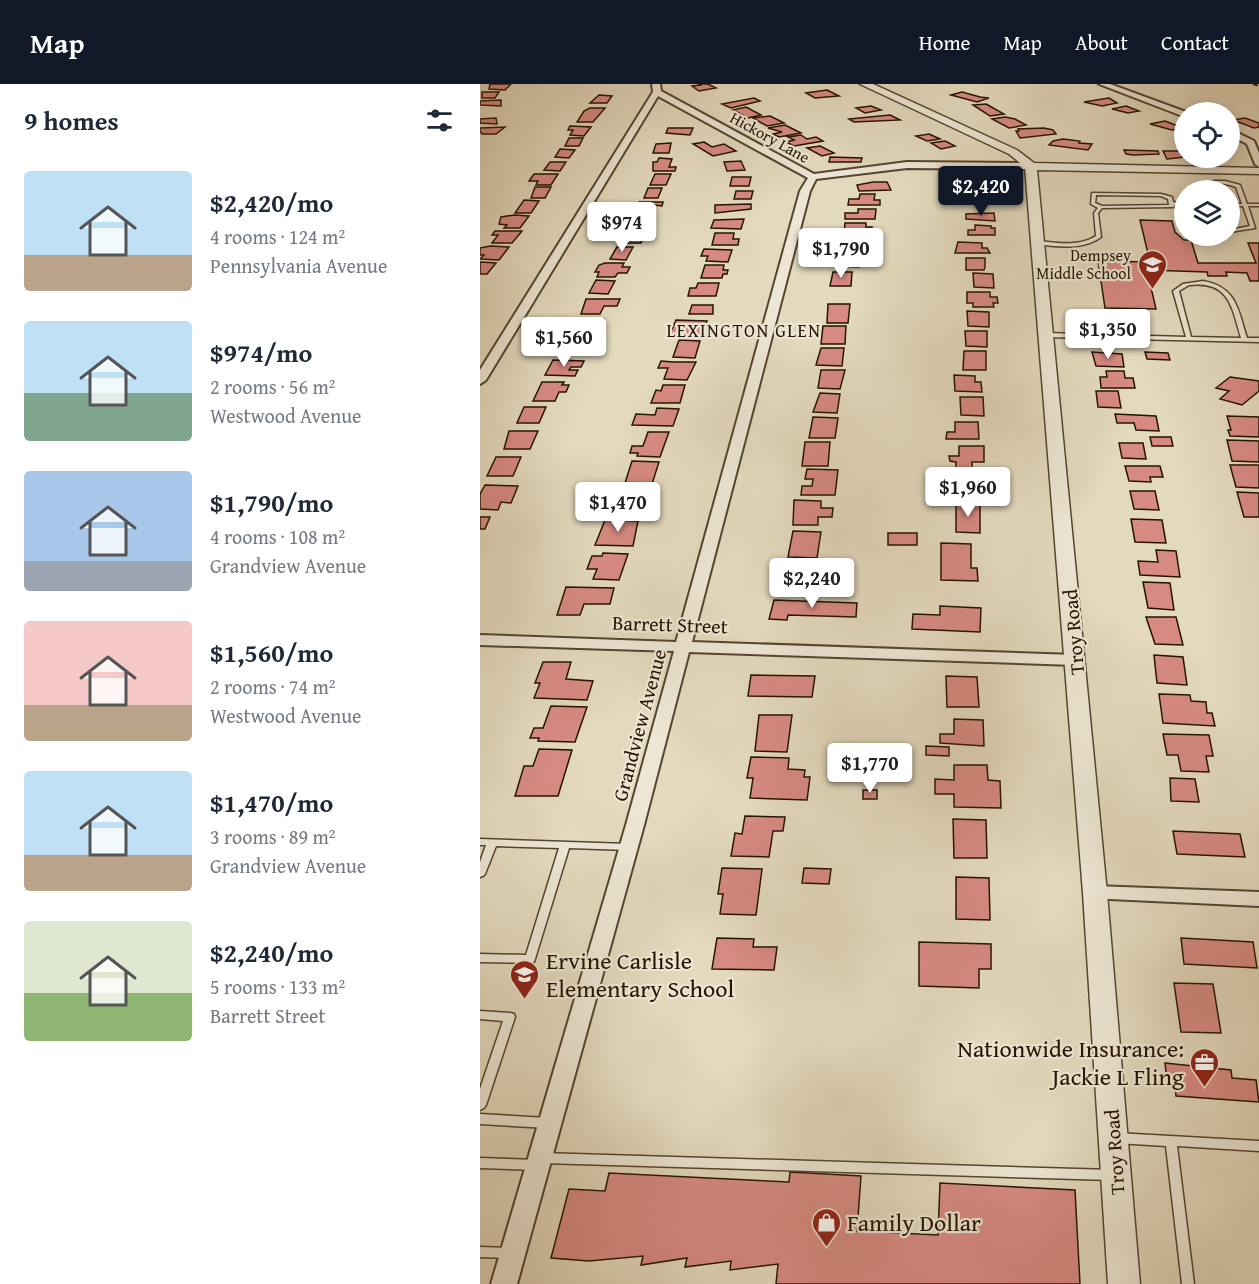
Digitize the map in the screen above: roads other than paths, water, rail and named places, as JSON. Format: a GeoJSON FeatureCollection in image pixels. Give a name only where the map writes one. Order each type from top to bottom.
{"type":"FeatureCollection","features":[{"type":"Feature","properties":{"kind":"street"},"geometry":{"type":"LineString","coordinates":[[865,84],[1013,152],[1031,166]]}},
{"type":"Feature","properties":{"kind":"street"},"geometry":{"type":"LineString","coordinates":[[1103,84],[1174,111]]}},
{"type":"Feature","properties":{"kind":"street"},"geometry":{"type":"LineString","coordinates":[[480,380],[657,88]]}},
{"type":"Feature","properties":{"kind":"street","name":"Hickory Lane"},"geometry":{"type":"LineString","coordinates":[[657,88],[813,177]]}},
{"type":"Feature","properties":{"kind":"street"},"geometry":{"type":"LineString","coordinates":[[1240,137],[1256,147],[1259,164]]}},
{"type":"Feature","properties":{"kind":"street"},"geometry":{"type":"LineString","coordinates":[[813,177],[907,165],[1259,171]]}},
{"type":"Feature","properties":{"kind":"street","name":"Troy Road"},"geometry":{"type":"LineString","coordinates":[[1031,166],[1095,893],[1124,1284]]}},
{"type":"Feature","properties":{"kind":"street","name":"Grandview Avenue"},"geometry":{"type":"LineString","coordinates":[[504,1284],[629,847],[806,191],[813,177]]}},
{"type":"Feature","properties":{"kind":"street","name":"Barrett Street"},"geometry":{"type":"LineString","coordinates":[[480,640],[1075,660]]}},
{"type":"Feature","properties":{"kind":"street"},"geometry":{"type":"LineString","coordinates":[[1095,893],[1259,899]]}},
{"type":"Feature","properties":{"kind":"lane"},"geometry":{"type":"LineString","coordinates":[[1240,191],[1256,227],[1240,229]]}},
{"type":"Feature","properties":{"kind":"lane"},"geometry":{"type":"LineString","coordinates":[[1094,194],[1161,195],[1170,198],[1172,203],[1172,206],[1101,207],[1093,204],[1094,194]]}},
{"type":"Feature","properties":{"kind":"lane"},"geometry":{"type":"LineString","coordinates":[[1240,205],[1259,205]]}},
{"type":"Feature","properties":{"kind":"lane"},"geometry":{"type":"LineString","coordinates":[[1039,243],[1079,244],[1094,241],[1099,237],[1096,213],[1101,207]]}},
{"type":"Feature","properties":{"kind":"lane"},"geometry":{"type":"LineString","coordinates":[[1190,338],[1176,291],[1181,286],[1192,282],[1210,283],[1228,292],[1244,339]]}},
{"type":"Feature","properties":{"kind":"lane"},"geometry":{"type":"LineString","coordinates":[[1046,334],[1259,340]]}},
{"type":"Feature","properties":{"kind":"lane"},"geometry":{"type":"LineString","coordinates":[[480,842],[629,847]]}},
{"type":"Feature","properties":{"kind":"lane"},"geometry":{"type":"LineString","coordinates":[[480,874],[492,843]]}},
{"type":"Feature","properties":{"kind":"lane"},"geometry":{"type":"LineString","coordinates":[[480,958],[530,959],[565,845]]}},
{"type":"Feature","properties":{"kind":"lane"},"geometry":{"type":"LineString","coordinates":[[480,1015],[510,1017],[480,1105]]}},
{"type":"Feature","properties":{"kind":"lane"},"geometry":{"type":"LineString","coordinates":[[480,1119],[550,1124]]}},
{"type":"Feature","properties":{"kind":"lane"},"geometry":{"type":"LineString","coordinates":[[1113,1137],[1259,1146]]}},
{"type":"Feature","properties":{"kind":"lane"},"geometry":{"type":"LineString","coordinates":[[1171,1141],[1188,1284]]}},
{"type":"Feature","properties":{"kind":"lane"},"geometry":{"type":"LineString","coordinates":[[480,1163],[539,1162],[1116,1176]]}},
{"type":"Feature","properties":{"kind":"lane"},"geometry":{"type":"LineString","coordinates":[[480,1252],[512,1253]]}},
{"type":"Feature","properties":{"kind":"railway"},"geometry":{"type":"LineString","coordinates":[[1253,84],[1259,86]]}},
{"type":"Feature","properties":{"kind":"place","name":"Dempsey Middle School"},"geometry":{"type":"Point","coordinates":[1152,290]}},
{"type":"Feature","properties":{"kind":"place","name":"Ervine Carlisle Elementary School"},"geometry":{"type":"Point","coordinates":[525,1000]}},
{"type":"Feature","properties":{"kind":"place","name":"Nationwide Insurance: Jackie L Fling"},"geometry":{"type":"Point","coordinates":[1205,1088]}},
{"type":"Feature","properties":{"kind":"place","name":"Family Dollar"},"geometry":{"type":"Point","coordinates":[826,1248]}},
{"type":"Feature","properties":{"kind":"district","name":"LEXINGTON GLEN"},"geometry":{"type":"Point","coordinates":[744,330]}}]}
